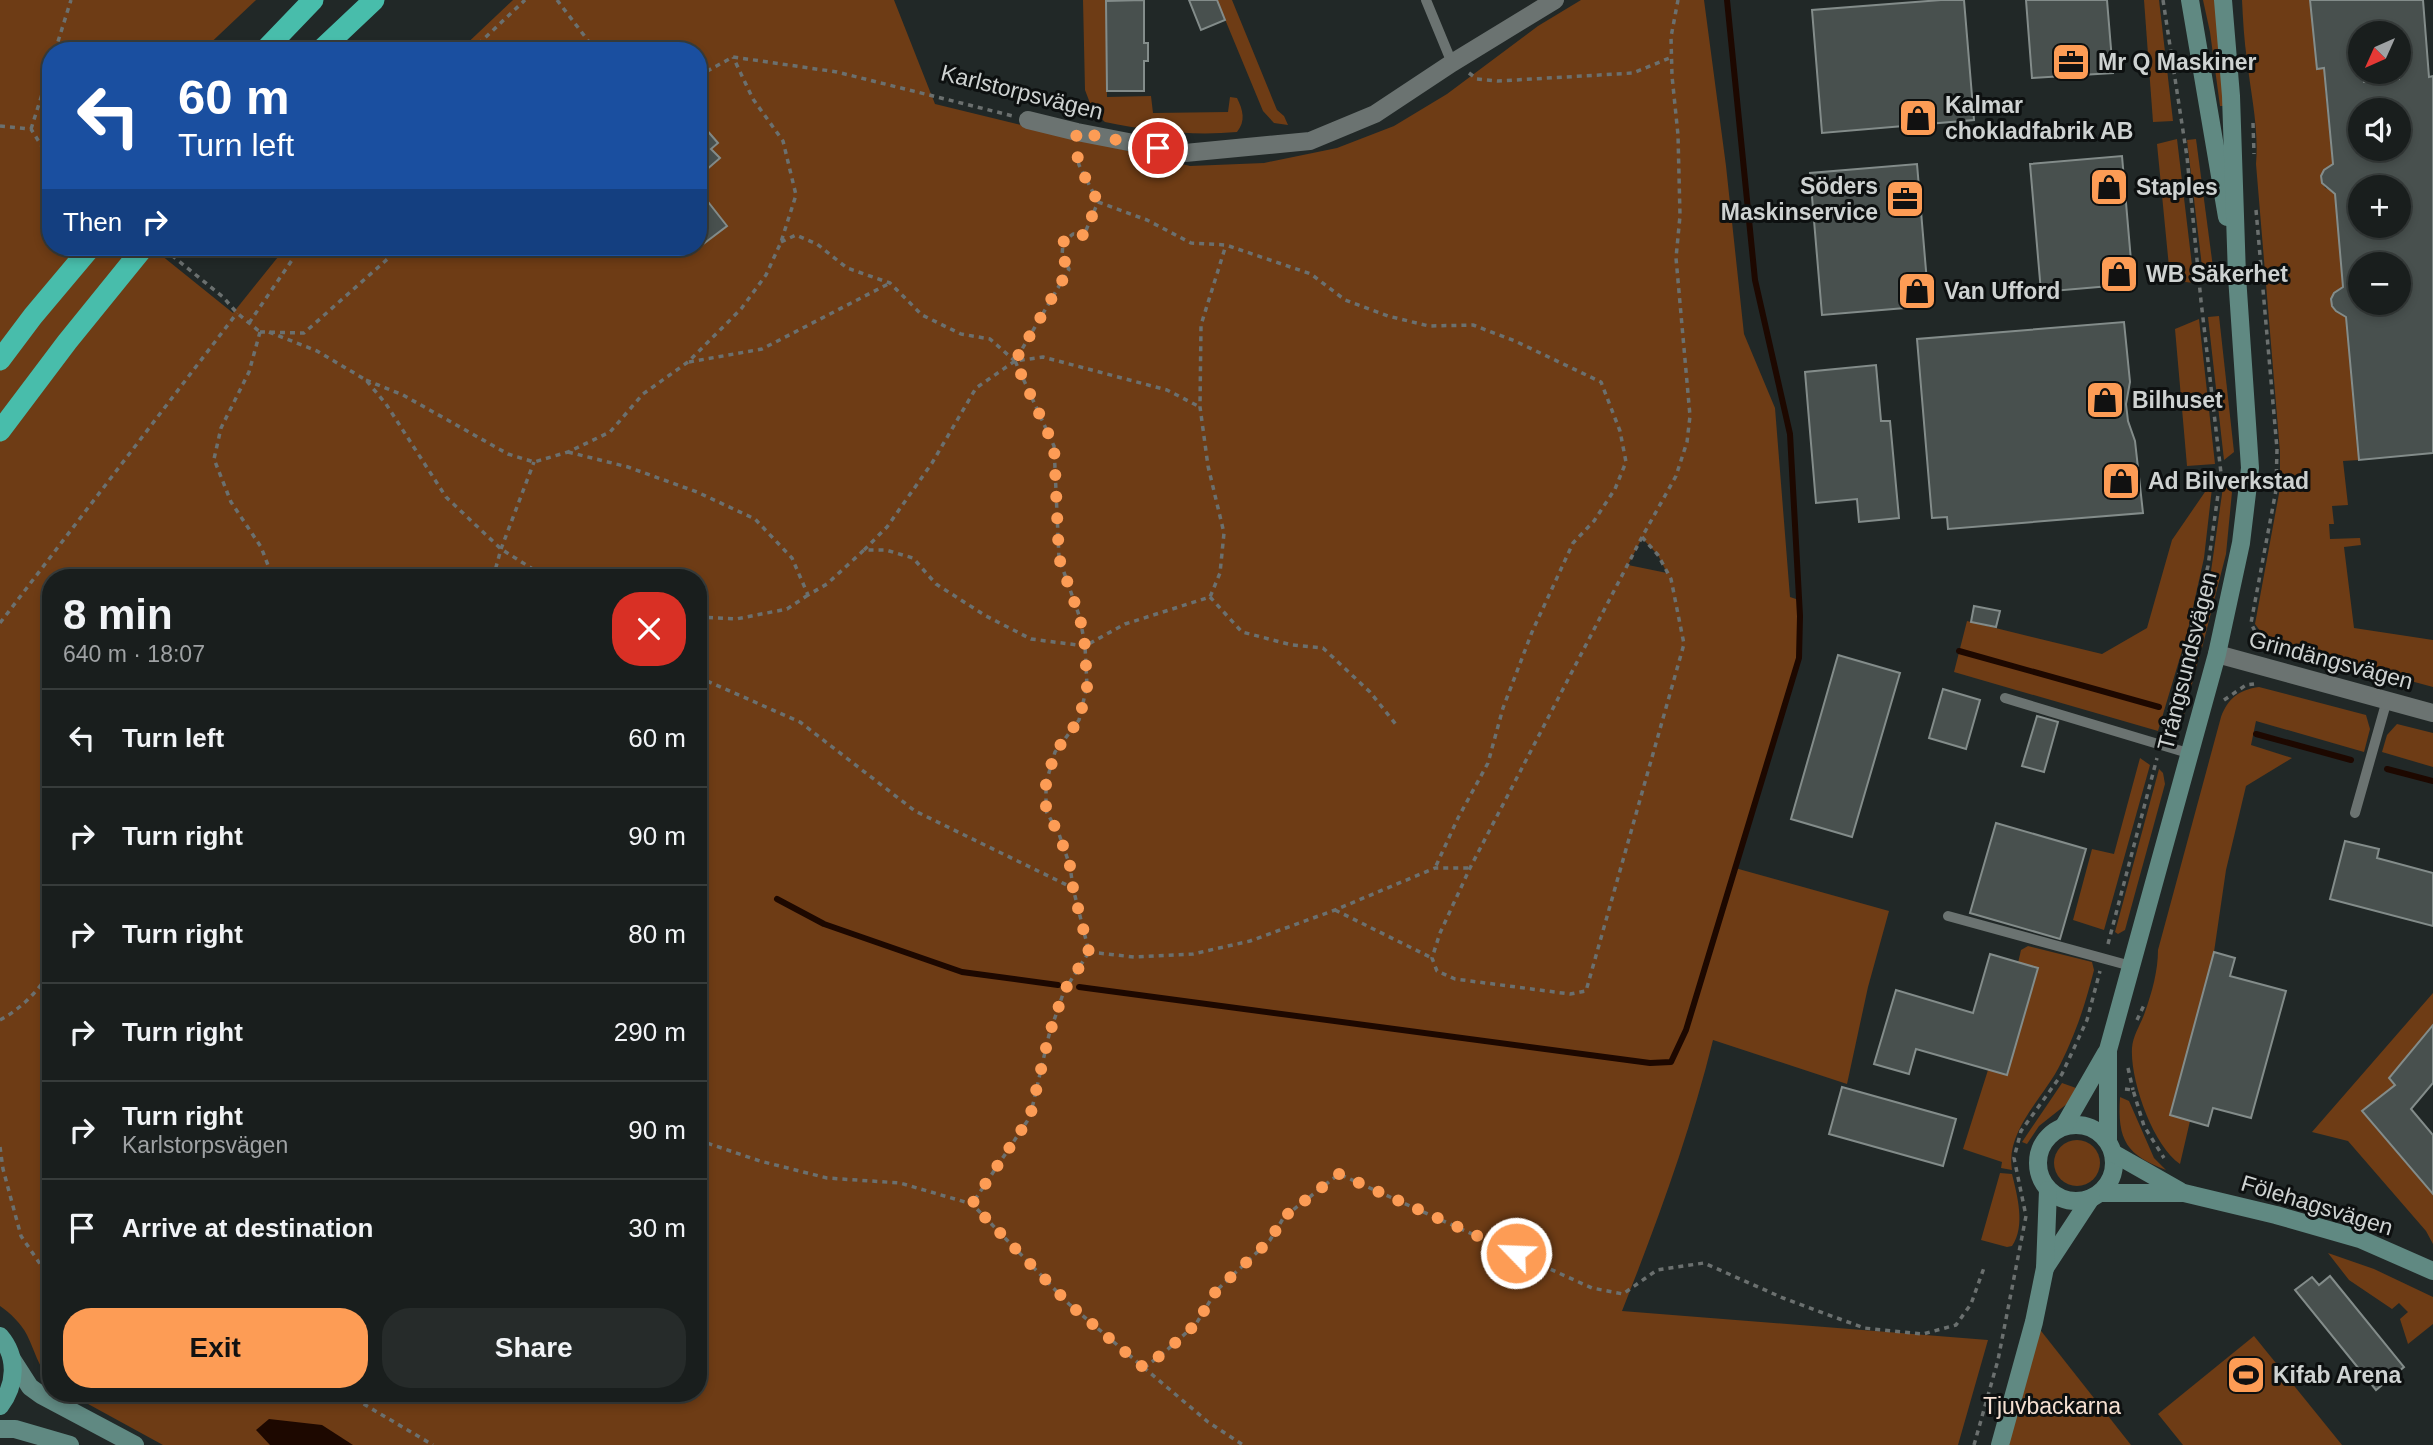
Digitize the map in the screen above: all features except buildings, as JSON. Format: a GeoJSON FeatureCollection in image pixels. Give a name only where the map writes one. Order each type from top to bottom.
{"type":"FeatureCollection","features":[{"type":"Feature","properties":{"kind":"highway"},"geometry":{"type":"LineString","coordinates":[[273,42],[313,0]]}},
{"type":"Feature","properties":{"kind":"highway"},"geometry":{"type":"LineString","coordinates":[[330,42],[374,0]]}},
{"type":"Feature","properties":{"kind":"highway"},"geometry":{"type":"LineString","coordinates":[[0,360],[83,256]]}},
{"type":"Feature","properties":{"kind":"highway"},"geometry":{"type":"LineString","coordinates":[[0,431],[20,402],[137,256]]}},
{"type":"Feature","properties":{"kind":"highway"},"geometry":{"type":"LineString","coordinates":[[0,442],[20,402]]}},
{"type":"Feature","properties":{"kind":"main road","name":"Trångsundsvägen"},"geometry":{"type":"LineString","coordinates":[[2190,0],[2237,276]]}},
{"type":"Feature","properties":{"kind":"main road","name":"Trångsundsvägen"},"geometry":{"type":"LineString","coordinates":[[2064,1126],[2108,1050],[2217,654],[2241,543],[2250,468],[2237,276],[2231,96],[2223,0]]}},
{"type":"Feature","properties":{"kind":"main road","name":"Trångsundsvägen"},"geometry":{"type":"LineString","coordinates":[[2108,1050],[2110,1147]]}},
{"type":"Feature","properties":{"kind":"main road"},"geometry":{"type":"LineString","coordinates":[[2045,1268],[2112,1176],[2115,1166],[2110,1147],[2090,1127],[2064,1126],[2053,1132],[2039,1153],[2038,1167],[2048,1190],[2068,1201],[2080,1202],[2096,1196]]}},
{"type":"Feature","properties":{"kind":"main road","name":"Fölehagsvägen"},"geometry":{"type":"LineString","coordinates":[[2110,1147],[2184,1193]]}},
{"type":"Feature","properties":{"kind":"main road"},"geometry":{"type":"LineString","coordinates":[[2000,1445],[2034,1322],[2045,1268],[2048,1190]]}},
{"type":"Feature","properties":{"kind":"main road","name":"Fölehagsvägen"},"geometry":{"type":"LineString","coordinates":[[2096,1196],[2184,1193],[2360,1239],[2433,1271]]}},
{"type":"Feature","properties":{"kind":"main road"},"geometry":{"type":"LineString","coordinates":[[0,1336],[30,1387],[42,1396]]}},
{"type":"Feature","properties":{"kind":"main road"},"geometry":{"type":"LineString","coordinates":[[0,1406],[14,1375],[12,1359]]}},
{"type":"Feature","properties":{"kind":"main road"},"geometry":{"type":"LineString","coordinates":[[54,1402],[135,1445]]}},
{"type":"Feature","properties":{"kind":"main road"},"geometry":{"type":"LineString","coordinates":[[0,1429],[15,1429],[71,1445]]}},
{"type":"Feature","properties":{"kind":"street","name":"Karlstorpsvägen"},"geometry":{"type":"LineString","coordinates":[[1028,120],[1185,153],[1310,141],[1376,114],[1452,63],[1555,0]]}},
{"type":"Feature","properties":{"kind":"street","name":"Grindängsvägen"},"geometry":{"type":"LineString","coordinates":[[2217,654],[2433,713]]}},
{"type":"Feature","properties":{"kind":"lane"},"geometry":{"type":"LineString","coordinates":[[1426,0],[1452,63]]}},
{"type":"Feature","properties":{"kind":"lane"},"geometry":{"type":"LineString","coordinates":[[2005,698],[2188,753]]}},
{"type":"Feature","properties":{"kind":"lane"},"geometry":{"type":"LineString","coordinates":[[2355,813],[2387,700]]}},
{"type":"Feature","properties":{"kind":"lane"},"geometry":{"type":"LineString","coordinates":[[1948,916],[2131,966]]}},
{"type":"Feature","properties":{"kind":"path"},"geometry":{"type":"LineString","coordinates":[[58,42],[71,0]]}},
{"type":"Feature","properties":{"kind":"path"},"geometry":{"type":"LineString","coordinates":[[481,42],[525,0]]}},
{"type":"Feature","properties":{"kind":"path"},"geometry":{"type":"LineString","coordinates":[[557,0],[589,42]]}},
{"type":"Feature","properties":{"kind":"path"},"geometry":{"type":"LineString","coordinates":[[1642,537],[1658,555],[1671,579],[1684,644],[1586,991],[1570,995],[1455,979],[1437,971],[1432,958],[1440,933],[1470,868],[1642,537],[1676,476],[1687,442],[1690,416],[1676,258],[1680,216],[1671,37],[1678,0]]}},
{"type":"Feature","properties":{"kind":"path"},"geometry":{"type":"LineString","coordinates":[[269,332],[317,351],[366,380],[403,395],[508,454],[534,462],[568,452],[610,432],[643,394],[688,362],[741,309],[766,275],[781,242],[796,195],[783,141],[753,99],[733,57],[707,71]]}},
{"type":"Feature","properties":{"kind":"path","name":"Karlstorpsvägen"},"geometry":{"type":"LineString","coordinates":[[733,57],[837,72],[1028,120]]}},
{"type":"Feature","properties":{"kind":"path"},"geometry":{"type":"LineString","coordinates":[[1452,63],[1477,79],[1498,81],[1633,73],[1672,57]]}},
{"type":"Feature","properties":{"kind":"path"},"geometry":{"type":"LineString","coordinates":[[42,94],[31,129],[42,146]]}},
{"type":"Feature","properties":{"kind":"path"},"geometry":{"type":"LineString","coordinates":[[2252,120],[2253,165]]}},
{"type":"Feature","properties":{"kind":"path"},"geometry":{"type":"LineString","coordinates":[[0,126],[31,129]]}},
{"type":"Feature","properties":{"kind":"path"},"geometry":{"type":"LineString","coordinates":[[1077,132],[1075,145],[1079,164],[1098,202],[1147,220],[1191,243],[1226,245],[1311,274],[1345,300],[1388,316],[1429,326],[1473,325],[1515,341],[1601,382],[1620,431],[1626,462],[1608,500],[1594,521],[1573,543],[1531,632],[1503,708],[1488,762],[1435,868]]}},
{"type":"Feature","properties":{"kind":"path"},"geometry":{"type":"LineString","coordinates":[[707,617],[736,619],[788,609],[827,584],[887,527],[932,463],[976,388],[1015,361],[1069,269],[1062,257],[1063,242],[1073,234],[1084,235],[1098,202]]}},
{"type":"Feature","properties":{"kind":"path"},"geometry":{"type":"LineString","coordinates":[[2255,204],[2277,449],[2277,490],[2251,623],[2262,642],[2286,651]]}},
{"type":"Feature","properties":{"kind":"path"},"geometry":{"type":"LineString","coordinates":[[781,242],[796,235],[817,244],[847,268],[890,283],[922,315],[961,334],[990,339],[1015,361],[1054,446],[1059,558],[1080,618],[1085,646],[1087,687],[1079,720],[1055,752],[1046,783],[1046,811],[1059,834],[1070,866],[1089,952],[1064,991],[1049,1035],[1030,1117],[972,1204]]}},
{"type":"Feature","properties":{"kind":"path"},"geometry":{"type":"LineString","coordinates":[[864,550],[886,550],[914,558],[936,584],[986,616],[1031,639],[1085,646],[1125,624],[1210,597],[1220,573],[1224,533],[1208,466],[1200,407],[1201,325],[1226,245]]}},
{"type":"Feature","properties":{"kind":"path"},"geometry":{"type":"LineString","coordinates":[[172,256],[260,332],[304,333],[391,256]]}},
{"type":"Feature","properties":{"kind":"path"},"geometry":{"type":"LineString","coordinates":[[249,323],[294,256]]}},
{"type":"Feature","properties":{"kind":"path"},"geometry":{"type":"LineString","coordinates":[[688,362],[762,349],[890,283]]}},
{"type":"Feature","properties":{"kind":"path"},"geometry":{"type":"LineString","coordinates":[[0,624],[237,313]]}},
{"type":"Feature","properties":{"kind":"path"},"geometry":{"type":"LineString","coordinates":[[260,332],[249,372],[221,428],[214,459],[231,502],[261,547],[270,569]]}},
{"type":"Feature","properties":{"kind":"path"},"geometry":{"type":"LineString","coordinates":[[1015,361],[1043,357],[1167,390],[1200,407]]}},
{"type":"Feature","properties":{"kind":"path"},"geometry":{"type":"LineString","coordinates":[[366,380],[386,404],[446,496],[500,549],[532,569]]}},
{"type":"Feature","properties":{"kind":"path"},"geometry":{"type":"LineString","coordinates":[[568,452],[628,467],[697,492],[755,519],[792,558],[808,595]]}},
{"type":"Feature","properties":{"kind":"path"},"geometry":{"type":"LineString","coordinates":[[495,569],[500,549],[534,462]]}},
{"type":"Feature","properties":{"kind":"path"},"geometry":{"type":"LineString","coordinates":[[1210,597],[1242,632],[1292,645],[1323,648],[1370,692],[1398,727]]}},
{"type":"Feature","properties":{"kind":"path"},"geometry":{"type":"LineString","coordinates":[[707,681],[800,722],[915,811],[1073,888]]}},
{"type":"Feature","properties":{"kind":"path"},"geometry":{"type":"LineString","coordinates":[[2221,703],[2246,685],[2262,683]]}},
{"type":"Feature","properties":{"kind":"path"},"geometry":{"type":"LineString","coordinates":[[1089,952],[1134,957],[1193,954],[1250,941],[1335,910],[1435,868],[1470,868]]}},
{"type":"Feature","properties":{"kind":"path"},"geometry":{"type":"LineString","coordinates":[[1335,910],[1432,958]]}},
{"type":"Feature","properties":{"kind":"path"},"geometry":{"type":"LineString","coordinates":[[0,1020],[27,1000],[42,984]]}},
{"type":"Feature","properties":{"kind":"path"},"geometry":{"type":"LineString","coordinates":[[2135,1026],[2144,1005]]}},
{"type":"Feature","properties":{"kind":"path"},"geometry":{"type":"LineString","coordinates":[[2127,1060],[2144,1126],[2161,1156],[2168,1162]]}},
{"type":"Feature","properties":{"kind":"path"},"geometry":{"type":"LineString","coordinates":[[2062,1074],[2090,1082]]}},
{"type":"Feature","properties":{"kind":"path"},"geometry":{"type":"LineString","coordinates":[[2108,1086],[2133,1090]]}},
{"type":"Feature","properties":{"kind":"path"},"geometry":{"type":"LineString","coordinates":[[707,1143],[760,1161],[827,1178],[900,1183],[972,1204],[1069,1304],[1208,1422],[1243,1445]]}},
{"type":"Feature","properties":{"kind":"path"},"geometry":{"type":"LineString","coordinates":[[0,1147],[3,1169],[21,1236],[42,1267]]}},
{"type":"Feature","properties":{"kind":"path"},"geometry":{"type":"LineString","coordinates":[[1144,1368],[1196,1324],[1216,1291],[1270,1240],[1284,1217],[1339,1174],[1592,1287],[1623,1294],[1657,1270],[1704,1263],[1783,1298],[1864,1328],[1923,1334],[1956,1325],[1971,1304],[1985,1265]]}},
{"type":"Feature","properties":{"kind":"path"},"geometry":{"type":"LineString","coordinates":[[359,1402],[433,1445]]}},
{"type":"Feature","properties":{"kind":"green space"},"geometry":{"type":"Polygon","coordinates":[[[0,0],[256,0],[212,42],[42,42],[42,256],[162,256],[233,313],[279,256],[707,256],[707,42],[469,42],[513,0],[894,0],[935,104],[1190,166],[1264,163],[1337,148],[1394,126],[1447,94],[1538,26],[1581,0],[1704,0],[1726,166],[1744,334],[1775,408],[1790,597],[1799,600],[1799,658],[1735,868],[1889,911],[1868,987],[1847,1084],[1713,1040],[1672,1177],[1622,1311],[1988,1340],[1958,1445],[163,1445],[84,1402],[707,1402],[707,569],[42,569],[42,1367],[22,1326],[0,1306],[0,0]],[[1642,538],[1628,565],[1667,573],[1658,555],[1642,538]]]}},
{"type":"Feature","properties":{"kind":"green space"},"geometry":{"type":"Polygon","coordinates":[[[1083,0],[1145,0],[1106,1],[1107,97],[1151,96],[1153,113],[1228,112],[1230,97],[1237,98],[1243,115],[1237,132],[1171,132],[1105,122],[1093,111],[1085,90],[1083,0]]]}},
{"type":"Feature","properties":{"kind":"green space"},"geometry":{"type":"Polygon","coordinates":[[[1217,0],[1232,0],[1277,110],[1288,125],[1274,123],[1263,111],[1217,0]]]}},
{"type":"Feature","properties":{"kind":"green space"},"geometry":{"type":"Polygon","coordinates":[[[2144,0],[2159,0],[2173,121],[2153,122],[2144,0]]]}},
{"type":"Feature","properties":{"kind":"green space"},"geometry":{"type":"Polygon","coordinates":[[[2203,0],[2215,0],[2224,106],[2220,106],[2203,0]]]}},
{"type":"Feature","properties":{"kind":"green space"},"geometry":{"type":"Polygon","coordinates":[[[2242,0],[2310,0],[2318,69],[2331,67],[2325,87],[2333,166],[2321,177],[2325,188],[2335,191],[2343,288],[2331,299],[2336,311],[2346,314],[2359,460],[2343,461],[2348,505],[2332,506],[2334,524],[2329,524],[2330,539],[2360,538],[2361,545],[2344,547],[2354,628],[2433,640],[2433,687],[2285,647],[2266,639],[2255,624],[2280,488],[2280,452],[2256,164],[2256,125],[2242,0]]]}},
{"type":"Feature","properties":{"kind":"green space"},"geometry":{"type":"Polygon","coordinates":[[[2177,139],[2194,282],[2179,279],[2169,267],[2157,144],[2177,139]]]}},
{"type":"Feature","properties":{"kind":"green space"},"geometry":{"type":"Polygon","coordinates":[[[2196,139],[2214,275],[2203,275],[2187,140],[2196,139]]]}},
{"type":"Feature","properties":{"kind":"green space"},"geometry":{"type":"Polygon","coordinates":[[[2219,316],[2234,452],[2224,460],[2208,317],[2219,316]]]}},
{"type":"Feature","properties":{"kind":"green space"},"geometry":{"type":"Polygon","coordinates":[[[2199,319],[2215,464],[2187,466],[2175,329],[2199,319]]]}},
{"type":"Feature","properties":{"kind":"green space"},"geometry":{"type":"Polygon","coordinates":[[[2226,486],[2232,492],[2226,554],[2202,648],[2193,645],[2210,578],[2223,487],[2226,486]]]}},
{"type":"Feature","properties":{"kind":"green space"},"geometry":{"type":"Polygon","coordinates":[[[2212,488],[2204,558],[2187,634],[2158,731],[1954,672],[1967,621],[2102,654],[2147,628],[2172,540],[2207,489],[2212,488]]]}},
{"type":"Feature","properties":{"kind":"green space"},"geometry":{"type":"Polygon","coordinates":[[[2189,657],[2199,657],[2180,730],[2167,737],[2189,657]]]}},
{"type":"Feature","properties":{"kind":"green space"},"geometry":{"type":"Polygon","coordinates":[[[2259,687],[2366,715],[2370,729],[2364,752],[2256,721],[2251,745],[2292,758],[2246,786],[2226,870],[2214,952],[2170,1115],[2190,1121],[2180,1164],[2170,1155],[2152,1128],[2139,1094],[2132,1048],[2152,989],[2158,950],[2221,717],[2235,696],[2259,687]]]}},
{"type":"Feature","properties":{"kind":"green space"},"geometry":{"type":"Polygon","coordinates":[[[2397,724],[2433,733],[2433,767],[2382,752],[2387,735],[2397,724]]]}},
{"type":"Feature","properties":{"kind":"green space"},"geometry":{"type":"Polygon","coordinates":[[[2140,758],[2150,765],[2104,930],[2073,920],[2092,849],[2114,854],[2140,758]]]}},
{"type":"Feature","properties":{"kind":"green space"},"geometry":{"type":"Polygon","coordinates":[[[2159,769],[2163,773],[2165,784],[2125,930],[2118,934],[2115,932],[2159,769]]]}},
{"type":"Feature","properties":{"kind":"green space"},"geometry":{"type":"Polygon","coordinates":[[[2028,946],[2092,962],[2094,970],[2067,1051],[2014,1141],[2012,1170],[2001,1168],[2002,1162],[1963,1149],[1988,1070],[2007,1075],[2038,969],[2018,963],[2021,950],[2028,946]]]}},
{"type":"Feature","properties":{"kind":"green space"},"geometry":{"type":"Polygon","coordinates":[[[2433,993],[2433,1025],[2390,1077],[2395,1085],[2363,1111],[2433,1194],[2433,1244],[2426,1231],[2348,1141],[2312,1132],[2433,993]]]}},
{"type":"Feature","properties":{"kind":"green space"},"geometry":{"type":"Polygon","coordinates":[[[2062,1083],[2076,1088],[2068,1103],[2039,1126],[2027,1144],[2022,1142],[2062,1083]]]}},
{"type":"Feature","properties":{"kind":"green space"},"geometry":{"type":"Polygon","coordinates":[[[2120,1097],[2129,1101],[2154,1158],[2166,1170],[2142,1158],[2127,1144],[2120,1125],[2120,1097]]]}},
{"type":"Feature","properties":{"kind":"green space"},"geometry":{"type":"Polygon","coordinates":[[[2077,1140],[2093,1147],[2100,1163],[2093,1179],[2077,1186],[2061,1179],[2054,1163],[2061,1147],[2077,1140]]]}},
{"type":"Feature","properties":{"kind":"green space"},"geometry":{"type":"Polygon","coordinates":[[[2000,1173],[2012,1174],[2019,1210],[2019,1229],[2012,1246],[2007,1247],[1981,1240],[2000,1173]]]}},
{"type":"Feature","properties":{"kind":"green space"},"geometry":{"type":"Polygon","coordinates":[[[2328,1253],[2374,1269],[2433,1297],[2433,1324],[2408,1344],[2400,1319],[2408,1312],[2399,1303],[2392,1309],[2349,1280],[2328,1253]]]}},
{"type":"Feature","properties":{"kind":"green space","name":"Tjuvbackarna"},"geometry":{"type":"Polygon","coordinates":[[[2034,1322],[2131,1445],[2000,1445],[2034,1322]]]}},
{"type":"Feature","properties":{"kind":"green space","name":"Kifab Arena"},"geometry":{"type":"Polygon","coordinates":[[[2254,1336],[2342,1445],[2183,1445],[2158,1414],[2254,1336]]]}},
{"type":"Feature","properties":{"kind":"shaded area"},"geometry":{"type":"Polygon","coordinates":[[[269,1419],[322,1425],[353,1445],[270,1445],[256,1430],[269,1419]]]}},
{"type":"Feature","properties":{"kind":"waterway"},"geometry":{"type":"LineString","coordinates":[[1079,987],[1650,1063],[1671,1062],[1686,1030],[1799,658],[1800,616],[1790,434],[1755,280],[1727,0]]}},
{"type":"Feature","properties":{"kind":"waterway"},"geometry":{"type":"LineString","coordinates":[[1959,651],[2159,707]]}},
{"type":"Feature","properties":{"kind":"waterway"},"geometry":{"type":"LineString","coordinates":[[2256,734],[2351,760]]}},
{"type":"Feature","properties":{"kind":"waterway"},"geometry":{"type":"LineString","coordinates":[[2387,769],[2433,781]]}},
{"type":"Feature","properties":{"kind":"waterway"},"geometry":{"type":"LineString","coordinates":[[777,899],[824,924],[962,972],[1058,985]]}},
{"type":"Feature","properties":{"kind":"place","name":"Mr Q Maskiner"},"geometry":{"type":"Point","coordinates":[2071,62]}},
{"type":"Feature","properties":{"kind":"place","name":"Kalmar chokladfabrik AB"},"geometry":{"type":"Point","coordinates":[1918,118]}},
{"type":"Feature","properties":{"kind":"place","name":"Staples"},"geometry":{"type":"Point","coordinates":[2109,187]}},
{"type":"Feature","properties":{"kind":"place","name":"Söders Maskinservice"},"geometry":{"type":"Point","coordinates":[1905,199]}},
{"type":"Feature","properties":{"kind":"place","name":"WB Säkerhet"},"geometry":{"type":"Point","coordinates":[2119,274]}},
{"type":"Feature","properties":{"kind":"place","name":"Van Ufford"},"geometry":{"type":"Point","coordinates":[1917,291]}},
{"type":"Feature","properties":{"kind":"place","name":"Bilhuset"},"geometry":{"type":"Point","coordinates":[2105,400]}},
{"type":"Feature","properties":{"kind":"place","name":"Ad Bilverkstad"},"geometry":{"type":"Point","coordinates":[2121,481]}},
{"type":"Feature","properties":{"kind":"place","name":"Kifab Arena"},"geometry":{"type":"Point","coordinates":[2246,1375]}},
{"type":"Feature","properties":{"kind":"route"},"geometry":{"type":"LineString","coordinates":[[1158,148],[1077,132],[1075,145],[1079,164],[1098,202],[1084,235],[1073,234],[1063,242],[1062,257],[1069,269],[1015,361],[1054,446],[1059,558],[1080,618],[1085,646],[1087,687],[1079,720],[1055,752],[1046,783],[1046,811],[1059,834],[1070,866],[1089,952],[1064,991],[1049,1035],[1030,1117],[972,1204],[1069,1304],[1144,1368],[1196,1324],[1216,1291],[1270,1240],[1284,1217],[1339,1174],[1516,1253]]}}]}
